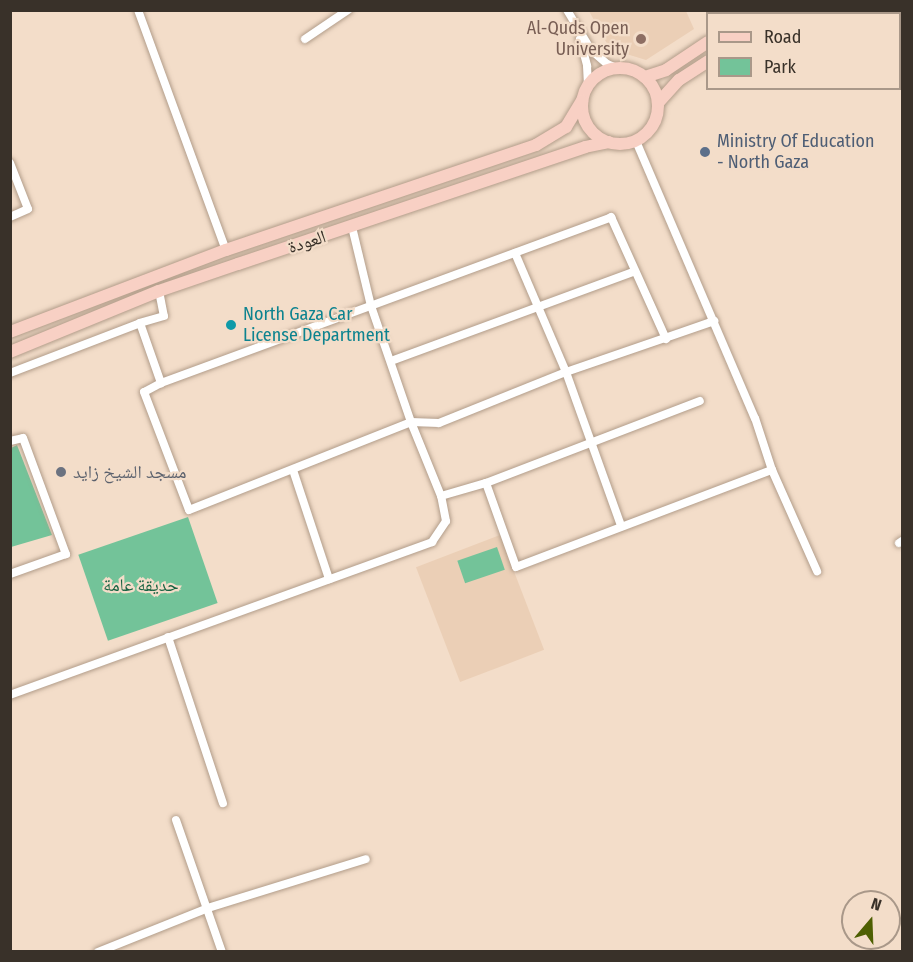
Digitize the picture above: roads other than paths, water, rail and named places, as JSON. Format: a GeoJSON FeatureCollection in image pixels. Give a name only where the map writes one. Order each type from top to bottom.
{"type":"FeatureCollection","features":[{"type":"Feature","properties":{"kind":"main road"},"geometry":{"type":"LineString","coordinates":[[645,77],[666,70],[706,43]]}},
{"type":"Feature","properties":{"kind":"main road"},"geometry":{"type":"LineString","coordinates":[[658,103],[645,77],[632,70],[617,68],[600,74],[588,85],[582,100],[586,124],[597,136],[608,142],[624,144],[636,141],[647,134],[655,123],[658,103],[679,80],[706,62]]}},
{"type":"Feature","properties":{"kind":"main road","name":"العودة"},"geometry":{"type":"LineString","coordinates":[[10,332],[226,250],[537,145],[566,127],[582,100]]}},
{"type":"Feature","properties":{"kind":"main road","name":"العودة"},"geometry":{"type":"LineString","coordinates":[[10,352],[159,291],[585,147],[608,142]]}},
{"type":"Feature","properties":{"kind":"street"},"geometry":{"type":"LineString","coordinates":[[138,10],[226,250]]}},
{"type":"Feature","properties":{"kind":"street"},"geometry":{"type":"LineString","coordinates":[[305,39],[348,10]]}},
{"type":"Feature","properties":{"kind":"street"},"geometry":{"type":"LineString","coordinates":[[567,10],[577,30],[586,60],[588,85]]}},
{"type":"Feature","properties":{"kind":"street"},"geometry":{"type":"LineString","coordinates":[[577,30],[599,57],[617,68]]}},
{"type":"Feature","properties":{"kind":"street"},"geometry":{"type":"LineString","coordinates":[[636,141],[755,418],[772,470],[817,571]]}},
{"type":"Feature","properties":{"kind":"street"},"geometry":{"type":"LineString","coordinates":[[10,163],[28,208],[10,217]]}},
{"type":"Feature","properties":{"kind":"street"},"geometry":{"type":"LineString","coordinates":[[666,339],[610,217],[161,383],[144,392],[189,510],[411,422],[439,423],[566,372],[666,339],[714,321]]}},
{"type":"Feature","properties":{"kind":"street"},"geometry":{"type":"LineString","coordinates":[[10,695],[432,542],[446,521],[441,496],[411,422],[371,306],[352,227]]}},
{"type":"Feature","properties":{"kind":"street"},"geometry":{"type":"LineString","coordinates":[[515,253],[536,307],[566,372],[621,526]]}},
{"type":"Feature","properties":{"kind":"street"},"geometry":{"type":"LineString","coordinates":[[391,361],[635,271]]}},
{"type":"Feature","properties":{"kind":"street"},"geometry":{"type":"LineString","coordinates":[[10,373],[164,316],[159,291]]}},
{"type":"Feature","properties":{"kind":"street"},"geometry":{"type":"LineString","coordinates":[[140,323],[161,383]]}},
{"type":"Feature","properties":{"kind":"street"},"geometry":{"type":"LineString","coordinates":[[441,496],[486,483],[700,401]]}},
{"type":"Feature","properties":{"kind":"street"},"geometry":{"type":"LineString","coordinates":[[10,441],[23,438],[46,493],[66,554],[10,574]]}},
{"type":"Feature","properties":{"kind":"street"},"geometry":{"type":"LineString","coordinates":[[293,470],[329,579]]}},
{"type":"Feature","properties":{"kind":"street"},"geometry":{"type":"LineString","coordinates":[[486,483],[516,567],[772,470]]}},
{"type":"Feature","properties":{"kind":"street"},"geometry":{"type":"LineString","coordinates":[[168,638],[223,803]]}},
{"type":"Feature","properties":{"kind":"street"},"geometry":{"type":"LineString","coordinates":[[176,820],[222,951]]}},
{"type":"Feature","properties":{"kind":"street"},"geometry":{"type":"LineString","coordinates":[[98,951],[208,908],[366,859]]}},
{"type":"Feature","properties":{"kind":"place","name":"Al-Quds Open University"},"geometry":{"type":"Point","coordinates":[641,39]}},
{"type":"Feature","properties":{"kind":"place","name":"Ministry Of Education - North Gaza"},"geometry":{"type":"Point","coordinates":[705,152]}},
{"type":"Feature","properties":{"kind":"place","name":"North Gaza Car License Department"},"geometry":{"type":"Point","coordinates":[231,325]}},
{"type":"Feature","properties":{"kind":"place","name":"مسجد الشيخ زايد"},"geometry":{"type":"Point","coordinates":[61,472]}},
{"type":"Feature","properties":{"kind":"park label","name":"حديقة عامة"},"geometry":{"type":"Point","coordinates":[141,585]}}]}
